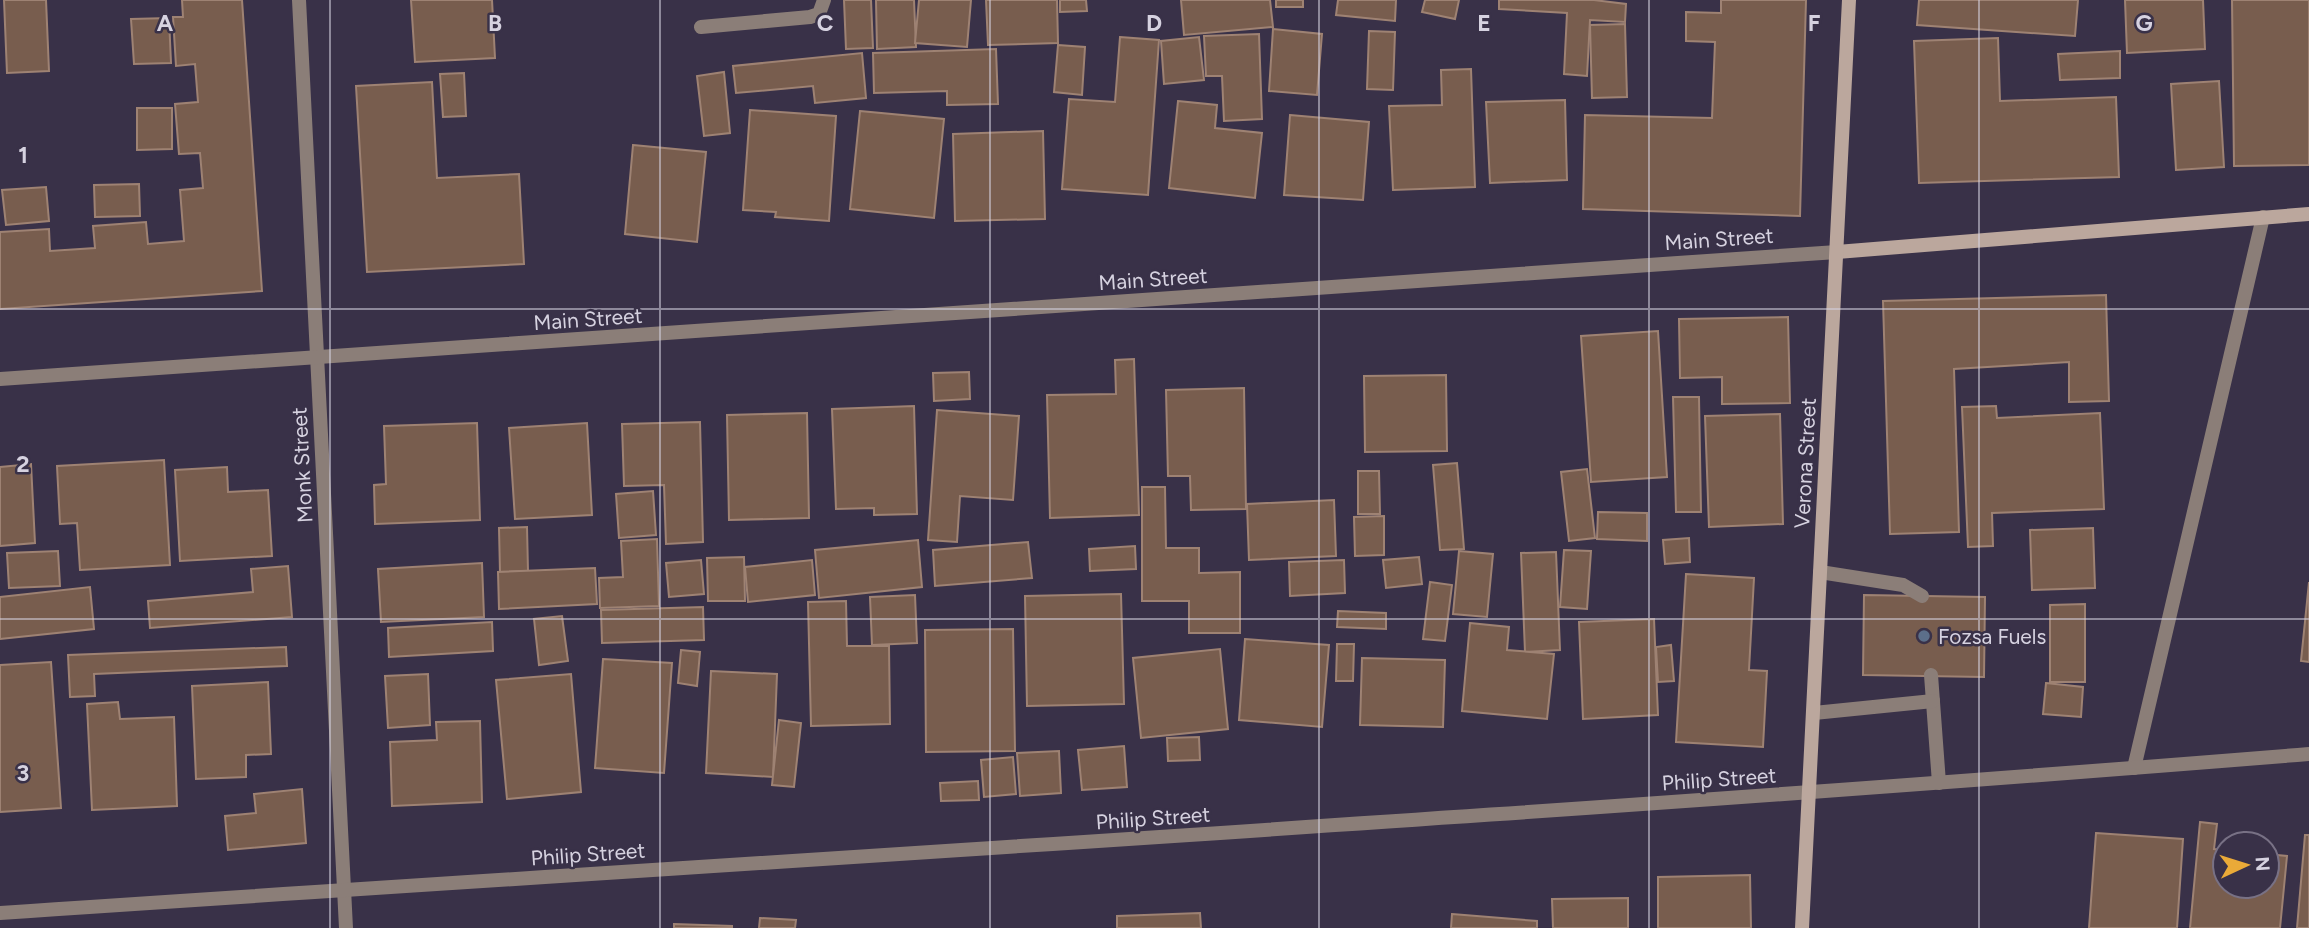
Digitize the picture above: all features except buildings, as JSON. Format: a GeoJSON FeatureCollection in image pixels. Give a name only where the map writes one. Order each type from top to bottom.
{"type":"FeatureCollection","features":[{"type":"Feature","properties":{"kind":"main road","name":"Verona Street"},"geometry":{"type":"LineString","coordinates":[[1802,928],[1849,0]]}},
{"type":"Feature","properties":{"kind":"main road","name":"Main Street"},"geometry":{"type":"LineString","coordinates":[[1837,252],[2309,214]]}},
{"type":"Feature","properties":{"kind":"street","name":"Monk Street"},"geometry":{"type":"LineString","coordinates":[[299,0],[346,928]]}},
{"type":"Feature","properties":{"kind":"street"},"geometry":{"type":"LineString","coordinates":[[701,27],[810,16],[819,14],[824,0]]}},
{"type":"Feature","properties":{"kind":"street"},"geometry":{"type":"LineString","coordinates":[[2134,768],[2263,217]]}},
{"type":"Feature","properties":{"kind":"street","name":"Main Street"},"geometry":{"type":"LineString","coordinates":[[0,379],[1837,252]]}},
{"type":"Feature","properties":{"kind":"street"},"geometry":{"type":"LineString","coordinates":[[1821,572],[1903,585],[1922,596]]}},
{"type":"Feature","properties":{"kind":"street"},"geometry":{"type":"LineString","coordinates":[[1931,675],[1939,783]]}},
{"type":"Feature","properties":{"kind":"street"},"geometry":{"type":"LineString","coordinates":[[1814,713],[1933,701]]}},
{"type":"Feature","properties":{"kind":"street","name":"Philip Street"},"geometry":{"type":"LineString","coordinates":[[0,913],[1810,794],[2309,754]]}},
{"type":"Feature","properties":{"kind":"place","name":"Fozsa Fuels"},"geometry":{"type":"Point","coordinates":[1924,636]}}]}
